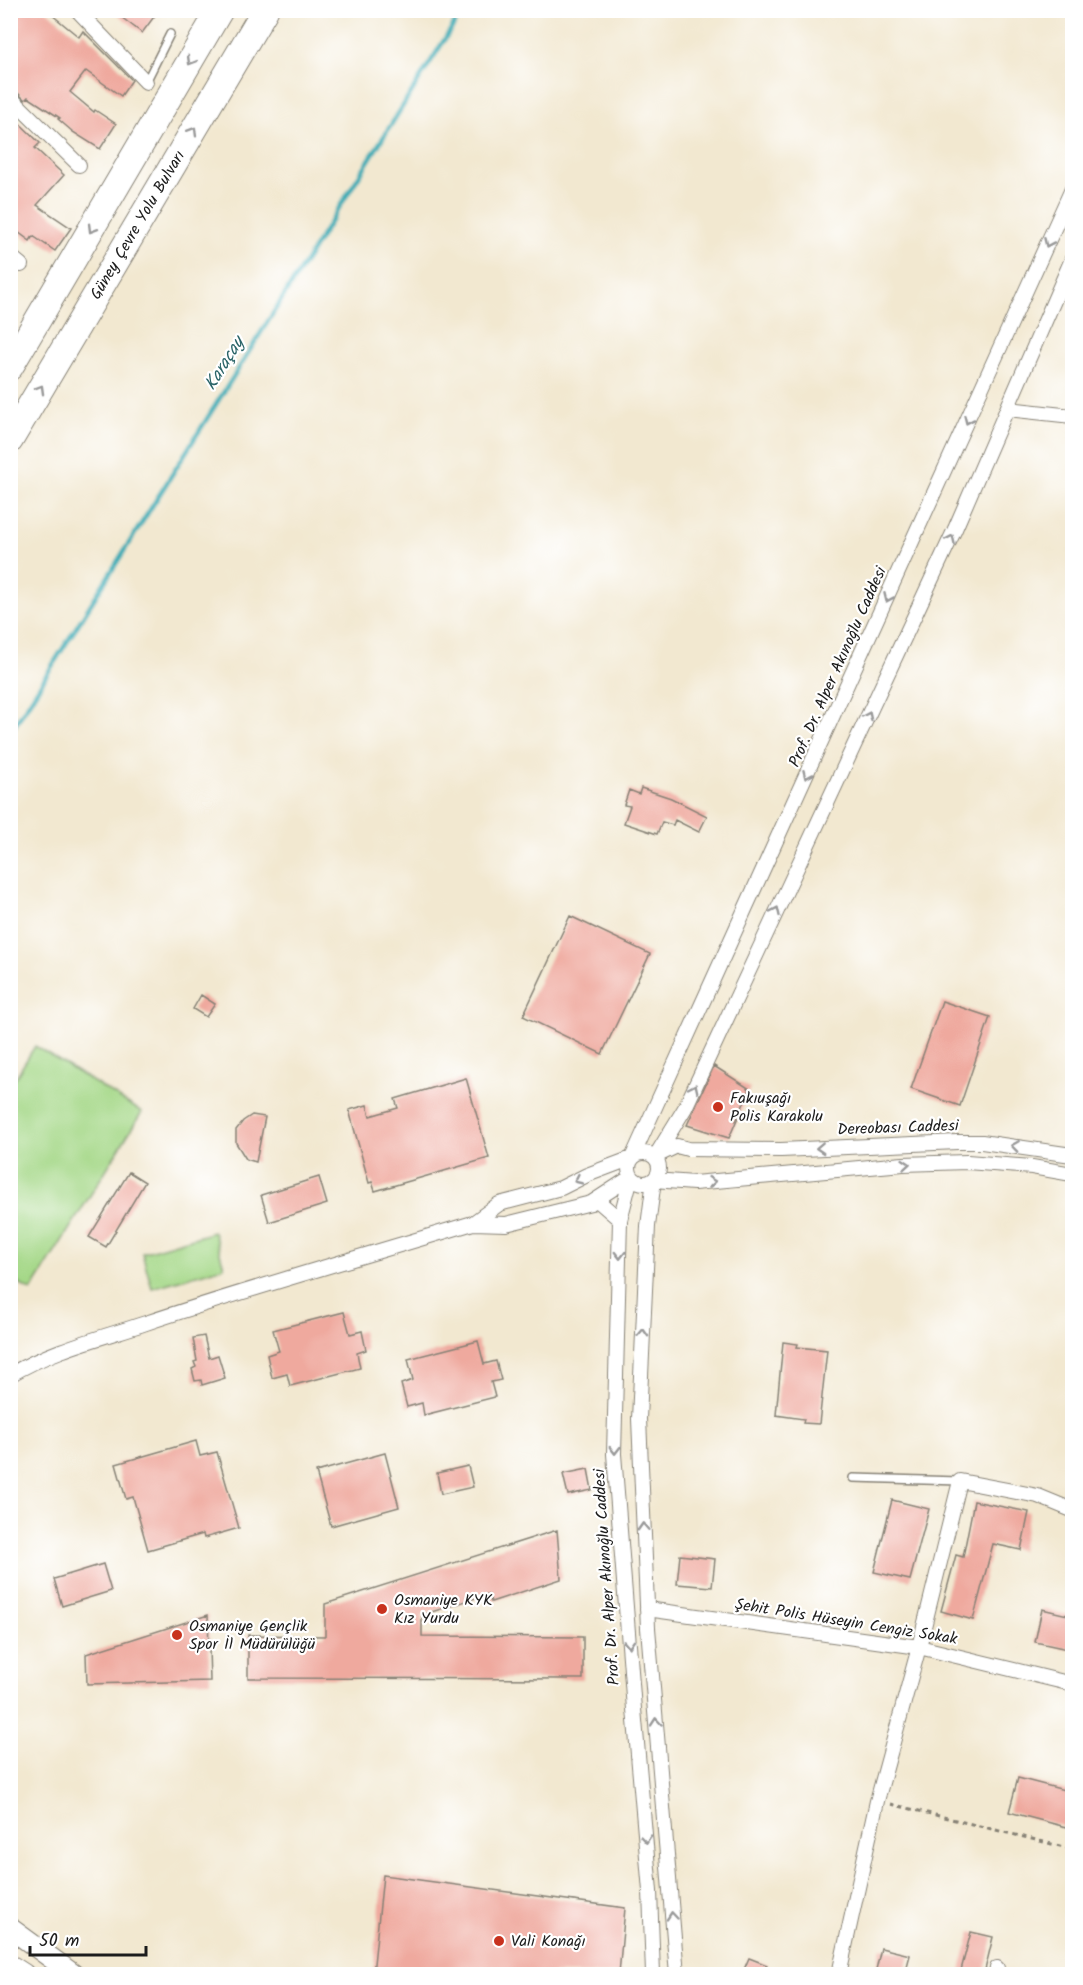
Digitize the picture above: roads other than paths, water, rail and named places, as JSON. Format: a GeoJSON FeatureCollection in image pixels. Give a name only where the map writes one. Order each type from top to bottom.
{"type":"FeatureCollection","features":[{"type":"Feature","properties":{"kind":"highway"},"geometry":{"type":"LineString","coordinates":[[10,367],[220,10]]}},
{"type":"Feature","properties":{"kind":"highway","name":"Güney Çevre Yolu Bulvarı"},"geometry":{"type":"LineString","coordinates":[[10,440],[265,10]]}},
{"type":"Feature","properties":{"kind":"street"},"geometry":{"type":"LineString","coordinates":[[77,10],[146,82]]}},
{"type":"Feature","properties":{"kind":"street"},"geometry":{"type":"LineString","coordinates":[[10,97],[79,165]]}},
{"type":"Feature","properties":{"kind":"street","name":"Prof. Dr. Alper Akınoğlu Caddesi"},"geometry":{"type":"LineString","coordinates":[[632,1158],[1072,189]]}},
{"type":"Feature","properties":{"kind":"street"},"geometry":{"type":"LineString","coordinates":[[655,1157],[685,1108],[950,540],[1072,259]]}},
{"type":"Feature","properties":{"kind":"street"},"geometry":{"type":"LineString","coordinates":[[1008,409],[1072,416]]}},
{"type":"Feature","properties":{"kind":"street"},"geometry":{"type":"LineString","coordinates":[[473,1223],[499,1204],[561,1188],[641,1153],[655,1157],[677,1146],[674,1125]]}},
{"type":"Feature","properties":{"kind":"street","name":"Dereobası Caddesi"},"geometry":{"type":"LineString","coordinates":[[677,1146],[688,1149],[781,1150],[982,1142],[1072,1155]]}},
{"type":"Feature","properties":{"kind":"street"},"geometry":{"type":"LineString","coordinates":[[655,1157],[659,1171],[654,1180],[651,1202],[639,1419],[647,1609],[677,1974]]}},
{"type":"Feature","properties":{"kind":"street"},"geometry":{"type":"LineString","coordinates":[[632,1158],[628,1167],[631,1177],[644,1184],[654,1180],[694,1183],[903,1164],[957,1162],[1032,1167],[1072,1174]]}},
{"type":"Feature","properties":{"kind":"street"},"geometry":{"type":"LineString","coordinates":[[10,1375],[53,1354],[212,1301],[473,1223],[506,1224],[591,1203],[631,1177]]}},
{"type":"Feature","properties":{"kind":"street","name":"Prof. Dr. Alper Akınoğlu Caddesi"},"geometry":{"type":"LineString","coordinates":[[631,1177],[620,1220],[614,1454],[650,1890],[653,1974]]}},
{"type":"Feature","properties":{"kind":"street"},"geometry":{"type":"LineString","coordinates":[[651,1202],[668,1181]]}},
{"type":"Feature","properties":{"kind":"street"},"geometry":{"type":"LineString","coordinates":[[597,1200],[620,1220]]}},
{"type":"Feature","properties":{"kind":"street"},"geometry":{"type":"LineString","coordinates":[[839,1974],[877,1801],[919,1647],[960,1480],[1038,1496],[1072,1510]]}},
{"type":"Feature","properties":{"kind":"street","name":"Şehit Polis Hüseyin Cengiz Sokak"},"geometry":{"type":"LineString","coordinates":[[647,1609],[919,1647],[1072,1684]]}},
{"type":"Feature","properties":{"kind":"street"},"geometry":{"type":"LineString","coordinates":[[10,1929],[73,1974]]}},
{"type":"Feature","properties":{"kind":"street"},"geometry":{"type":"LineString","coordinates":[[10,1965],[24,1974]]}},
{"type":"Feature","properties":{"kind":"lane"},"geometry":{"type":"LineString","coordinates":[[146,82],[170,34]]}},
{"type":"Feature","properties":{"kind":"lane"},"geometry":{"type":"LineString","coordinates":[[853,1478],[960,1480]]}},
{"type":"Feature","properties":{"kind":"waterway","name":"Karaçay"},"geometry":{"type":"LineString","coordinates":[[10,733],[463,10]]}},
{"type":"Feature","properties":{"kind":"place","name":"Fakıuşağı Polis Karakolu"},"geometry":{"type":"Point","coordinates":[718,1107]}},
{"type":"Feature","properties":{"kind":"place","name":"Osmaniye KYK Kız Yurdu"},"geometry":{"type":"Point","coordinates":[382,1609]}},
{"type":"Feature","properties":{"kind":"place","name":"Osmaniye Gençlik Spor İl Müdürülüğü"},"geometry":{"type":"Point","coordinates":[177,1635]}},
{"type":"Feature","properties":{"kind":"place","name":"Vali Konağı"},"geometry":{"type":"Point","coordinates":[499,1941]}}]}
